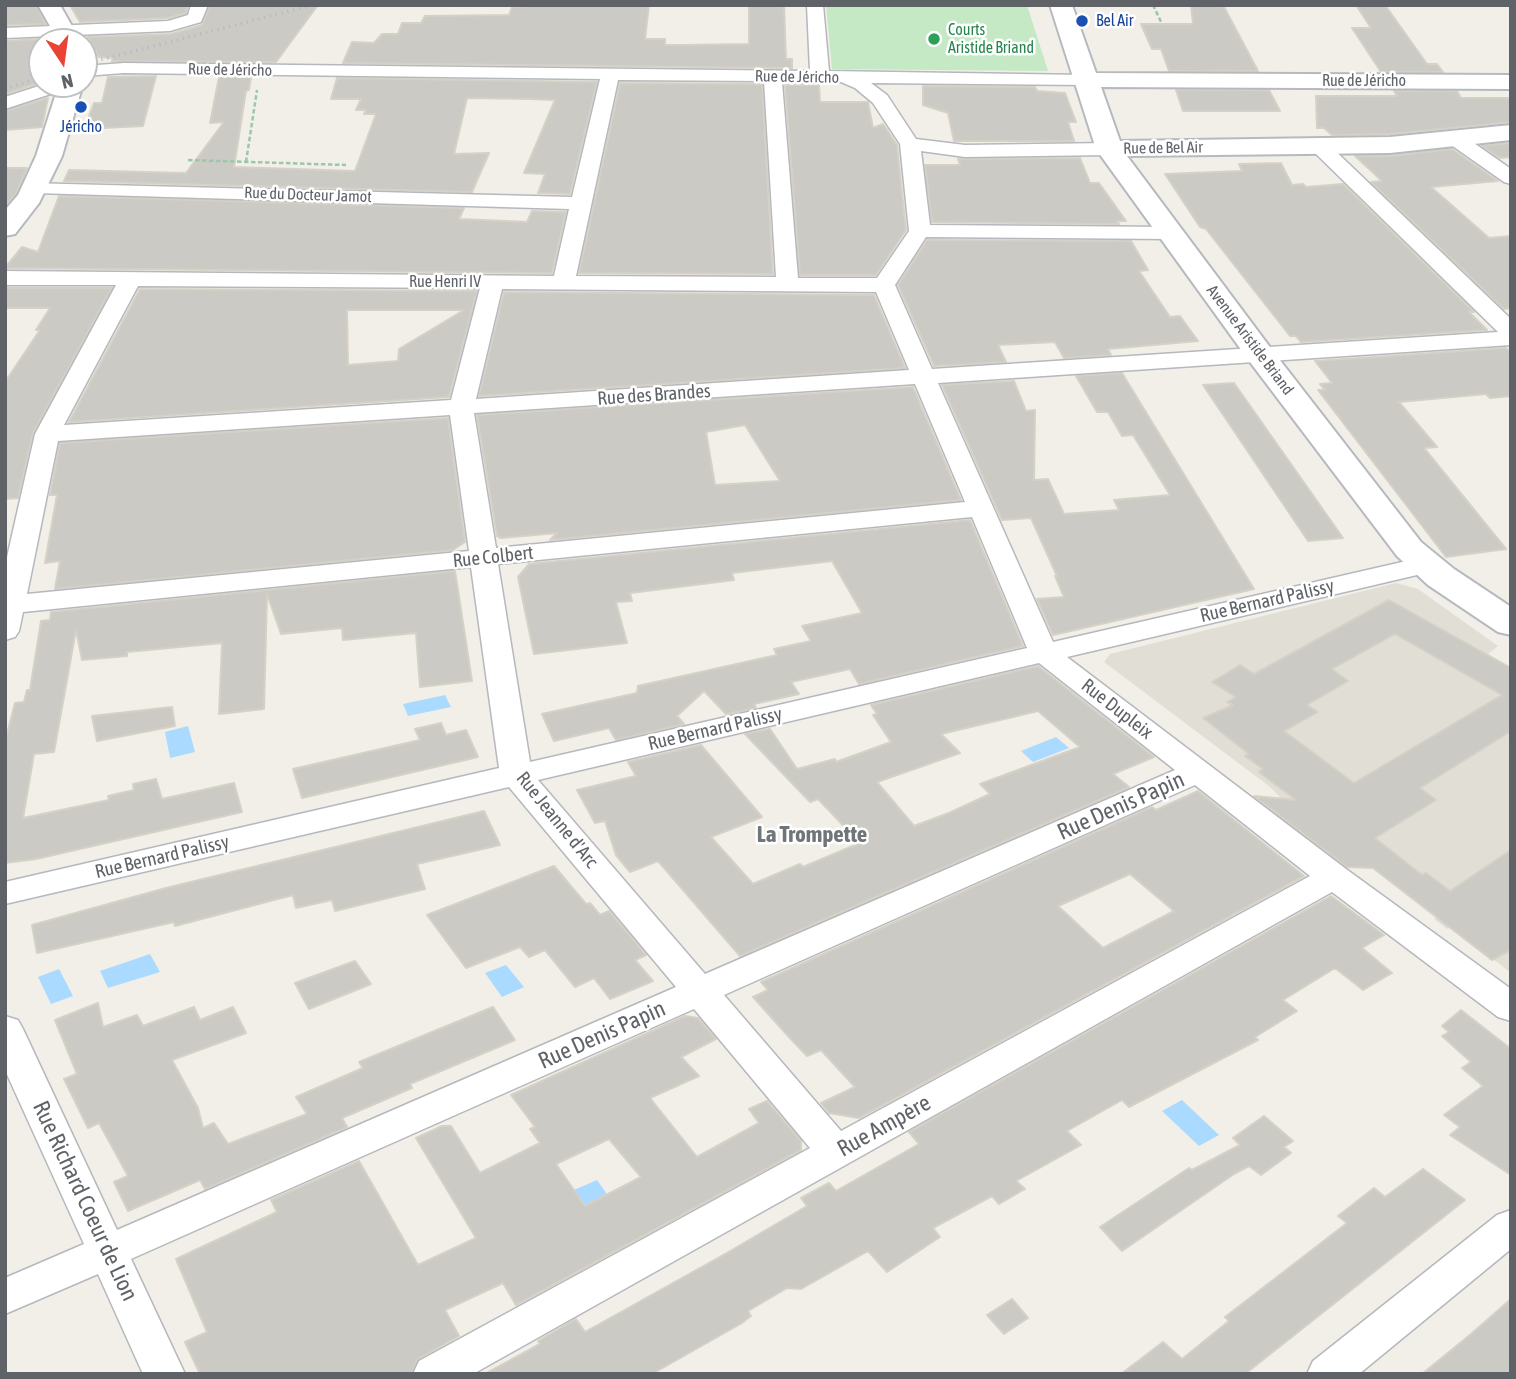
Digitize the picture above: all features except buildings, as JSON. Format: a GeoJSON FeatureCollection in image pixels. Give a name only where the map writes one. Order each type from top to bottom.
{"type":"FeatureCollection","features":[{"type":"Feature","properties":{"kind":"street"},"geometry":{"type":"LineString","coordinates":[[49,5],[63,28]]}},
{"type":"Feature","properties":{"kind":"street"},"geometry":{"type":"LineString","coordinates":[[98,33],[170,26],[195,18],[200,5]]}},
{"type":"Feature","properties":{"kind":"street"},"geometry":{"type":"LineString","coordinates":[[815,5],[820,78]]}},
{"type":"Feature","properties":{"kind":"street","name":"Avenue Aristide Briand"},"geometry":{"type":"LineString","coordinates":[[1060,5],[1110,149],[1171,233],[1409,550],[1424,565],[1511,624]]}},
{"type":"Feature","properties":{"kind":"street"},"geometry":{"type":"LineString","coordinates":[[5,33],[28,34]]}},
{"type":"Feature","properties":{"kind":"street","name":"Rue de Jéricho"},"geometry":{"type":"LineString","coordinates":[[98,70],[124,68],[820,78],[1511,82]]}},
{"type":"Feature","properties":{"kind":"street"},"geometry":{"type":"LineString","coordinates":[[563,283],[610,75]]}},
{"type":"Feature","properties":{"kind":"street"},"geometry":{"type":"LineString","coordinates":[[773,77],[787,284]]}},
{"type":"Feature","properties":{"kind":"street"},"geometry":{"type":"LineString","coordinates":[[846,78],[861,84],[880,99],[910,144],[920,231],[884,285]]}},
{"type":"Feature","properties":{"kind":"street"},"geometry":{"type":"LineString","coordinates":[[5,103],[28,95]]}},
{"type":"Feature","properties":{"kind":"street"},"geometry":{"type":"LineString","coordinates":[[5,228],[35,187],[49,156],[67,98]]}},
{"type":"Feature","properties":{"kind":"street","name":"Rue de Bel Air"},"geometry":{"type":"LineString","coordinates":[[910,144],[965,151],[1390,145],[1511,132]]}},
{"type":"Feature","properties":{"kind":"street"},"geometry":{"type":"LineString","coordinates":[[1454,138],[1511,178]]}},
{"type":"Feature","properties":{"kind":"street"},"geometry":{"type":"LineString","coordinates":[[1319,146],[1511,332]]}},
{"type":"Feature","properties":{"kind":"street","name":"Rue du Docteur Jamot"},"geometry":{"type":"LineString","coordinates":[[35,187],[581,203]]}},
{"type":"Feature","properties":{"kind":"street"},"geometry":{"type":"LineString","coordinates":[[920,231],[1171,233]]}},
{"type":"Feature","properties":{"kind":"street","name":"Rue Henri IV"},"geometry":{"type":"LineString","coordinates":[[5,278],[884,285]]}},
{"type":"Feature","properties":{"kind":"street"},"geometry":{"type":"LineString","coordinates":[[7,614],[47,434],[131,279]]}},
{"type":"Feature","properties":{"kind":"street","name":"Rue Jeanne d'Arc"},"geometry":{"type":"LineString","coordinates":[[493,282],[461,408],[516,775],[837,1153]]}},
{"type":"Feature","properties":{"kind":"street","name":"Rue Dupleix"},"geometry":{"type":"LineString","coordinates":[[884,285],[1044,653],[1334,877],[1511,1007]]}},
{"type":"Feature","properties":{"kind":"street","name":"Rue des Brandes"},"geometry":{"type":"LineString","coordinates":[[47,434],[1511,338]]}},
{"type":"Feature","properties":{"kind":"street","name":"Rue Colbert"},"geometry":{"type":"LineString","coordinates":[[7,614],[483,558],[981,508]]}},
{"type":"Feature","properties":{"kind":"street","name":"Rue Bernard Palissy"},"geometry":{"type":"LineString","coordinates":[[5,893],[1424,565]]}},
{"type":"Feature","properties":{"kind":"street","name":"Rue Denis Papin"},"geometry":{"type":"LineString","coordinates":[[5,1297],[1198,772]]}},
{"type":"Feature","properties":{"kind":"street","name":"Rue Ampère"},"geometry":{"type":"LineString","coordinates":[[434,1374],[1334,877]]}},
{"type":"Feature","properties":{"kind":"street","name":"Rue Richard Coeur de Lion"},"geometry":{"type":"LineString","coordinates":[[5,1029],[110,1251],[164,1374]]}},
{"type":"Feature","properties":{"kind":"street"},"geometry":{"type":"LineString","coordinates":[[1344,1369],[1511,1226]]}},
{"type":"Feature","properties":{"kind":"path"},"geometry":{"type":"LineString","coordinates":[[1153,5],[1162,24]]}},
{"type":"Feature","properties":{"kind":"path"},"geometry":{"type":"LineString","coordinates":[[246,162],[260,70]]}},
{"type":"Feature","properties":{"kind":"path"},"geometry":{"type":"LineString","coordinates":[[188,160],[346,166]]}},
{"type":"Feature","properties":{"kind":"shaded area"},"geometry":{"type":"Polygon","coordinates":[[[1396,583],[1418,589],[1498,646],[1488,654],[1511,668],[1511,973],[1452,927],[1447,929],[1434,919],[1438,917],[1373,868],[1350,867],[1269,786],[1104,662],[1110,654],[1396,583]]]}},
{"type":"Feature","properties":{"kind":"green space","name":"Courts Aristide Briand"},"geometry":{"type":"Polygon","coordinates":[[[826,5],[1027,5],[1048,71],[832,69],[826,5]]]}},
{"type":"Feature","properties":{"kind":"water"},"geometry":{"type":"Polygon","coordinates":[[[445,695],[451,707],[408,716],[403,704],[445,695]]]}},
{"type":"Feature","properties":{"kind":"water"},"geometry":{"type":"Polygon","coordinates":[[[188,726],[195,752],[170,758],[165,732],[188,726]]]}},
{"type":"Feature","properties":{"kind":"water"},"geometry":{"type":"Polygon","coordinates":[[[1056,737],[1069,748],[1033,762],[1021,751],[1056,737]]]}},
{"type":"Feature","properties":{"kind":"water"},"geometry":{"type":"Polygon","coordinates":[[[150,954],[160,972],[108,988],[100,971],[150,954]]]}},
{"type":"Feature","properties":{"kind":"water"},"geometry":{"type":"Polygon","coordinates":[[[506,965],[524,987],[502,997],[485,973],[506,965]]]}},
{"type":"Feature","properties":{"kind":"water"},"geometry":{"type":"Polygon","coordinates":[[[59,969],[73,996],[51,1004],[38,977],[59,969]]]}},
{"type":"Feature","properties":{"kind":"water"},"geometry":{"type":"Polygon","coordinates":[[[1182,1100],[1219,1135],[1199,1146],[1162,1111],[1182,1100]]]}},
{"type":"Feature","properties":{"kind":"water"},"geometry":{"type":"Polygon","coordinates":[[[597,1180],[619,1211],[597,1221],[574,1190],[597,1180]]]}},
{"type":"Feature","properties":{"kind":"railway"},"geometry":{"type":"LineString","coordinates":[[98,60],[313,5]]}},
{"type":"Feature","properties":{"kind":"railway"},"geometry":{"type":"LineString","coordinates":[[5,89],[28,82]]}},
{"type":"Feature","properties":{"kind":"place","name":"Bel Air"},"geometry":{"type":"Point","coordinates":[1082,21]}},
{"type":"Feature","properties":{"kind":"place","name":"Courts Aristide Briand"},"geometry":{"type":"Point","coordinates":[934,39]}},
{"type":"Feature","properties":{"kind":"place","name":"Jéricho"},"geometry":{"type":"Point","coordinates":[81,107]}},
{"type":"Feature","properties":{"kind":"district","name":"La Trompette"},"geometry":{"type":"Point","coordinates":[812,835]}}]}
